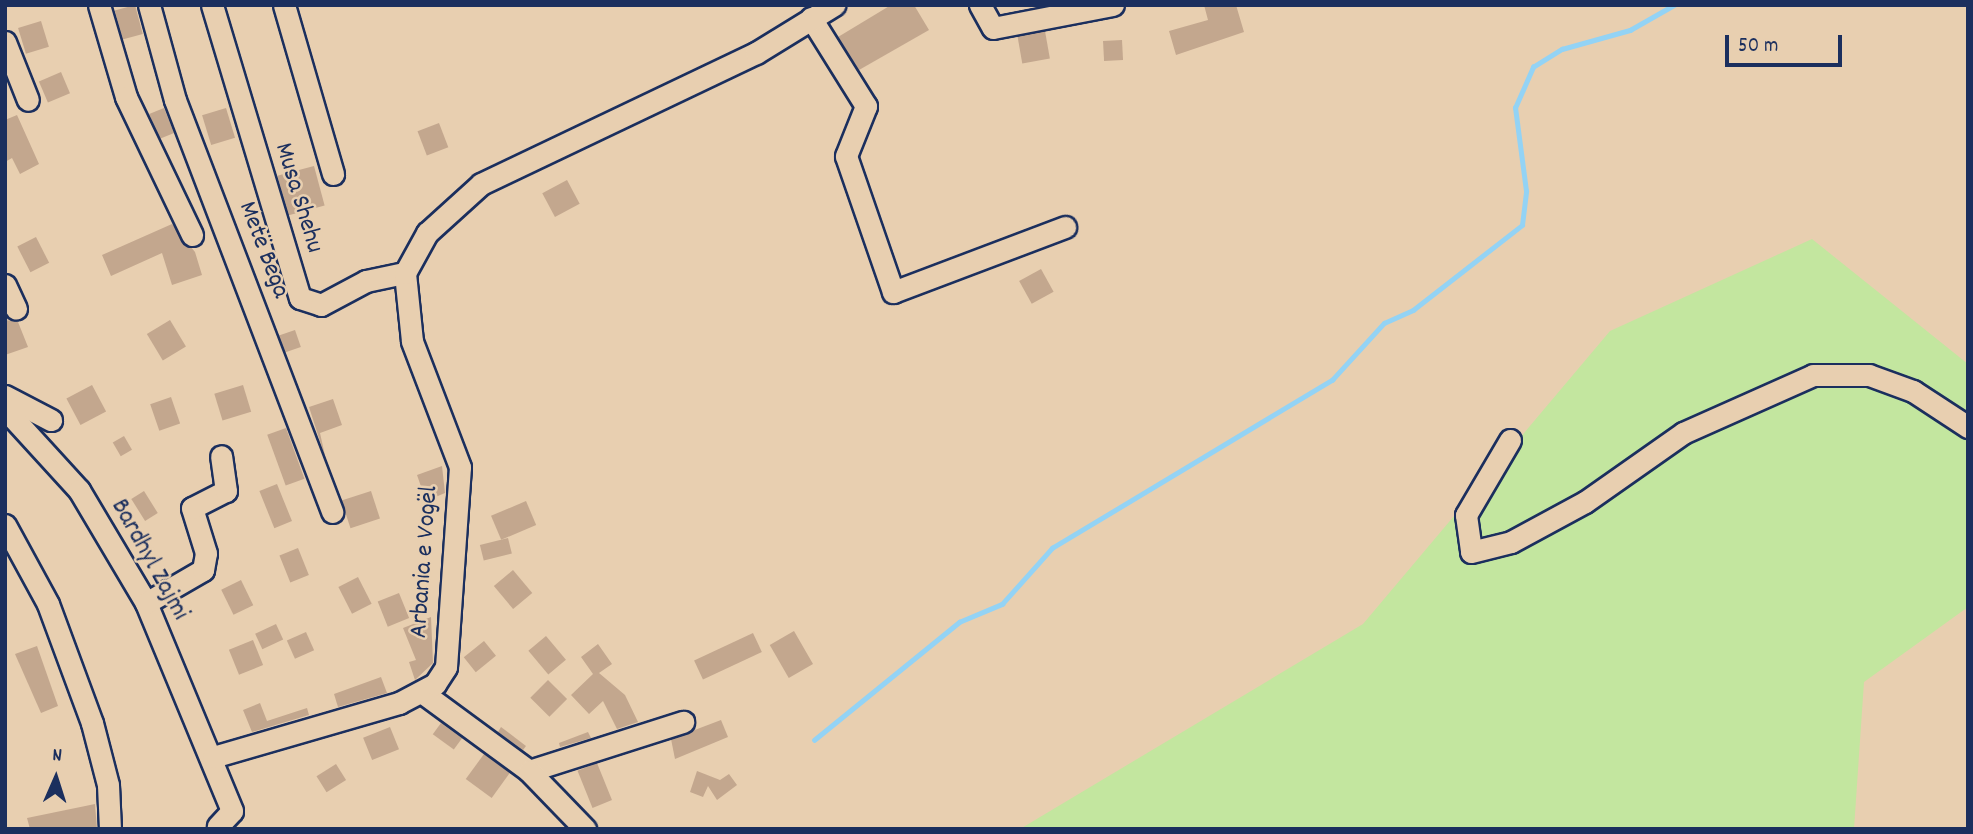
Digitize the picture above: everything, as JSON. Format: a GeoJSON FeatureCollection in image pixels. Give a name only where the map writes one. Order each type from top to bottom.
{"type":"FeatureCollection","features":[{"type":"Feature","properties":{"kind":"street"},"geometry":{"type":"LineString","coordinates":[[99,5],[126,97],[192,235]]}},
{"type":"Feature","properties":{"kind":"street","name":"Metë Bega"},"geometry":{"type":"LineString","coordinates":[[149,5],[175,100],[332,512]]}},
{"type":"Feature","properties":{"kind":"street","name":"Musa Shehu"},"geometry":{"type":"LineString","coordinates":[[212,5],[300,299],[321,305],[366,281],[405,273]]}},
{"type":"Feature","properties":{"kind":"street"},"geometry":{"type":"LineString","coordinates":[[284,5],[333,174]]}},
{"type":"Feature","properties":{"kind":"street"},"geometry":{"type":"LineString","coordinates":[[405,273],[428,233],[481,184],[756,53],[834,5]]}},
{"type":"Feature","properties":{"kind":"street"},"geometry":{"type":"LineString","coordinates":[[980,5],[993,28],[1113,5]]}},
{"type":"Feature","properties":{"kind":"street"},"geometry":{"type":"LineString","coordinates":[[811,18],[866,106],[846,156],[893,292],[1066,227]]}},
{"type":"Feature","properties":{"kind":"street"},"geometry":{"type":"LineString","coordinates":[[5,42],[28,100]]}},
{"type":"Feature","properties":{"kind":"street","name":"Arbania e Vogël"},"geometry":{"type":"LineString","coordinates":[[405,273],[412,341],[460,467],[446,667],[423,693]]}},
{"type":"Feature","properties":{"kind":"street"},"geometry":{"type":"LineString","coordinates":[[5,285],[16,309]]}},
{"type":"Feature","properties":{"kind":"street"},"geometry":{"type":"LineString","coordinates":[[1510,440],[1465,515],[1471,552],[1511,542],[1585,502],[1683,433],[1813,375],[1869,375],[1913,391],[1968,427]]}},
{"type":"Feature","properties":{"kind":"street"},"geometry":{"type":"LineString","coordinates":[[5,396],[51,420]]}},
{"type":"Feature","properties":{"kind":"street","name":"Bardhyl Zajmi"},"geometry":{"type":"LineString","coordinates":[[5,409],[79,490],[146,603],[214,757]]}},
{"type":"Feature","properties":{"kind":"street"},"geometry":{"type":"LineString","coordinates":[[146,603],[203,570],[206,553],[192,509],[226,491],[221,456]]}},
{"type":"Feature","properties":{"kind":"street"},"geometry":{"type":"LineString","coordinates":[[5,526],[48,604],[92,723],[108,785],[110,829]]}},
{"type":"Feature","properties":{"kind":"street"},"geometry":{"type":"LineString","coordinates":[[218,826],[232,811],[214,757],[423,693],[529,771],[585,829]]}},
{"type":"Feature","properties":{"kind":"street"},"geometry":{"type":"LineString","coordinates":[[529,771],[682,722]]}},
{"type":"Feature","properties":{"kind":"green space"},"geometry":{"type":"Polygon","coordinates":[[[1812,239],[1968,364],[1968,607],[1864,682],[1854,829],[1020,829],[1363,624],[1610,331],[1812,239]]]}},
{"type":"Feature","properties":{"kind":"building"},"geometry":{"type":"Polygon","coordinates":[[[135,5],[143,34],[122,39],[115,10],[135,5]]]}},
{"type":"Feature","properties":{"kind":"building"},"geometry":{"type":"Polygon","coordinates":[[[891,5],[914,5],[929,30],[859,70],[838,37],[891,5]]]}},
{"type":"Feature","properties":{"kind":"building"},"geometry":{"type":"Polygon","coordinates":[[[1204,5],[1236,5],[1244,32],[1176,55],[1169,31],[1208,20],[1204,5]]]}},
{"type":"Feature","properties":{"kind":"building"},"geometry":{"type":"Polygon","coordinates":[[[41,21],[49,47],[26,54],[18,28],[41,21]]]}},
{"type":"Feature","properties":{"kind":"building"},"geometry":{"type":"Polygon","coordinates":[[[1045,31],[1050,59],[1022,63],[1017,36],[1045,31]]]}},
{"type":"Feature","properties":{"kind":"building"},"geometry":{"type":"Polygon","coordinates":[[[1122,40],[1123,60],[1104,61],[1103,41],[1122,40]]]}},
{"type":"Feature","properties":{"kind":"building"},"geometry":{"type":"Polygon","coordinates":[[[61,72],[70,93],[48,103],[39,81],[61,72]]]}},
{"type":"Feature","properties":{"kind":"building"},"geometry":{"type":"Polygon","coordinates":[[[164,108],[174,133],[159,139],[149,114],[164,108]]]}},
{"type":"Feature","properties":{"kind":"building"},"geometry":{"type":"Polygon","coordinates":[[[226,108],[235,138],[211,145],[202,115],[226,108]]]}},
{"type":"Feature","properties":{"kind":"building"},"geometry":{"type":"Polygon","coordinates":[[[17,115],[39,164],[20,174],[12,158],[5,162],[5,120],[17,115]]]}},
{"type":"Feature","properties":{"kind":"building"},"geometry":{"type":"Polygon","coordinates":[[[439,123],[448,147],[427,156],[418,131],[439,123]]]}},
{"type":"Feature","properties":{"kind":"building"},"geometry":{"type":"Polygon","coordinates":[[[314,166],[325,206],[288,215],[277,176],[314,166]]]}},
{"type":"Feature","properties":{"kind":"building"},"geometry":{"type":"Polygon","coordinates":[[[567,180],[580,204],[555,217],[542,193],[567,180]]]}},
{"type":"Feature","properties":{"kind":"building"},"geometry":{"type":"Polygon","coordinates":[[[172,224],[195,252],[202,275],[172,285],[162,253],[111,276],[102,255],[172,224]]]}},
{"type":"Feature","properties":{"kind":"building"},"geometry":{"type":"Polygon","coordinates":[[[36,237],[49,263],[30,272],[17,247],[36,237]]]}},
{"type":"Feature","properties":{"kind":"building"},"geometry":{"type":"Polygon","coordinates":[[[1041,269],[1054,292],[1032,304],[1019,281],[1041,269]]]}},
{"type":"Feature","properties":{"kind":"building"},"geometry":{"type":"Polygon","coordinates":[[[5,320],[18,322],[28,347],[5,355],[5,320]]]}},
{"type":"Feature","properties":{"kind":"building"},"geometry":{"type":"Polygon","coordinates":[[[170,320],[186,347],[163,360],[147,334],[170,320]]]}},
{"type":"Feature","properties":{"kind":"building"},"geometry":{"type":"Polygon","coordinates":[[[295,330],[301,347],[285,353],[279,336],[295,330]]]}},
{"type":"Feature","properties":{"kind":"building"},"geometry":{"type":"Polygon","coordinates":[[[92,385],[106,411],[80,425],[66,399],[92,385]]]}},
{"type":"Feature","properties":{"kind":"building"},"geometry":{"type":"Polygon","coordinates":[[[243,385],[251,412],[222,421],[214,394],[243,385]]]}},
{"type":"Feature","properties":{"kind":"building"},"geometry":{"type":"Polygon","coordinates":[[[171,397],[180,423],[159,431],[150,404],[171,397]]]}},
{"type":"Feature","properties":{"kind":"building"},"geometry":{"type":"Polygon","coordinates":[[[333,399],[342,425],[320,433],[326,460],[309,407],[333,399]]]}},
{"type":"Feature","properties":{"kind":"building"},"geometry":{"type":"Polygon","coordinates":[[[286,428],[304,479],[286,486],[267,435],[286,428]]]}},
{"type":"Feature","properties":{"kind":"building"},"geometry":{"type":"Polygon","coordinates":[[[124,436],[132,450],[121,456],[113,442],[124,436]]]}},
{"type":"Feature","properties":{"kind":"building"},"geometry":{"type":"Polygon","coordinates":[[[442,466],[445,493],[426,501],[417,475],[442,466]]]}},
{"type":"Feature","properties":{"kind":"building"},"geometry":{"type":"Polygon","coordinates":[[[277,484],[292,521],[274,528],[259,491],[277,484]]]}},
{"type":"Feature","properties":{"kind":"building"},"geometry":{"type":"Polygon","coordinates":[[[144,491],[158,513],[145,521],[131,499],[144,491]]]}},
{"type":"Feature","properties":{"kind":"building"},"geometry":{"type":"Polygon","coordinates":[[[371,491],[380,519],[350,528],[342,501],[371,491]]]}},
{"type":"Feature","properties":{"kind":"building"},"geometry":{"type":"Polygon","coordinates":[[[526,501],[536,525],[501,540],[491,516],[526,501]]]}},
{"type":"Feature","properties":{"kind":"building"},"geometry":{"type":"Polygon","coordinates":[[[508,538],[512,554],[484,561],[480,545],[508,538]]]}},
{"type":"Feature","properties":{"kind":"building"},"geometry":{"type":"Polygon","coordinates":[[[298,548],[309,575],[290,582],[279,555],[298,548]]]}},
{"type":"Feature","properties":{"kind":"building"},"geometry":{"type":"Polygon","coordinates":[[[513,570],[532,593],[513,609],[494,586],[513,570]]]}},
{"type":"Feature","properties":{"kind":"building"},"geometry":{"type":"Polygon","coordinates":[[[358,577],[372,604],[352,614],[338,587],[358,577]]]}},
{"type":"Feature","properties":{"kind":"building"},"geometry":{"type":"Polygon","coordinates":[[[241,580],[253,605],[234,615],[221,590],[241,580]]]}},
{"type":"Feature","properties":{"kind":"building"},"geometry":{"type":"Polygon","coordinates":[[[399,593],[409,618],[388,627],[378,602],[399,593]]]}},
{"type":"Feature","properties":{"kind":"building"},"geometry":{"type":"Polygon","coordinates":[[[431,617],[433,663],[415,680],[409,662],[416,660],[403,628],[431,617]]]}},
{"type":"Feature","properties":{"kind":"building"},"geometry":{"type":"Polygon","coordinates":[[[276,624],[283,639],[262,649],[255,634],[276,624]]]}},
{"type":"Feature","properties":{"kind":"building"},"geometry":{"type":"Polygon","coordinates":[[[794,631],[813,664],[789,678],[770,645],[794,631]]]}},
{"type":"Feature","properties":{"kind":"building"},"geometry":{"type":"Polygon","coordinates":[[[306,632],[314,650],[295,659],[287,641],[306,632]]]}},
{"type":"Feature","properties":{"kind":"building"},"geometry":{"type":"Polygon","coordinates":[[[753,633],[762,652],[703,680],[694,660],[753,633]]]}},
{"type":"Feature","properties":{"kind":"building"},"geometry":{"type":"Polygon","coordinates":[[[546,636],[566,660],[548,675],[528,651],[546,636]]]}},
{"type":"Feature","properties":{"kind":"building"},"geometry":{"type":"Polygon","coordinates":[[[253,640],[263,665],[239,675],[229,650],[253,640]]]}},
{"type":"Feature","properties":{"kind":"building"},"geometry":{"type":"Polygon","coordinates":[[[484,641],[496,656],[476,672],[464,657],[484,641]]]}},
{"type":"Feature","properties":{"kind":"building"},"geometry":{"type":"Polygon","coordinates":[[[598,644],[612,664],[599,673],[625,695],[638,722],[617,729],[603,701],[589,714],[571,695],[593,674],[581,657],[598,644]]]}},
{"type":"Feature","properties":{"kind":"building"},"geometry":{"type":"Polygon","coordinates":[[[37,646],[58,706],[41,713],[15,654],[37,646]]]}},
{"type":"Feature","properties":{"kind":"building"},"geometry":{"type":"Polygon","coordinates":[[[381,677],[387,693],[338,707],[334,694],[381,677]]]}},
{"type":"Feature","properties":{"kind":"building"},"geometry":{"type":"Polygon","coordinates":[[[548,680],[567,699],[549,717],[530,698],[548,680]]]}},
{"type":"Feature","properties":{"kind":"building"},"geometry":{"type":"Polygon","coordinates":[[[260,703],[267,721],[307,708],[309,715],[252,732],[243,710],[260,703]]]}},
{"type":"Feature","properties":{"kind":"building"},"geometry":{"type":"Polygon","coordinates":[[[721,720],[728,737],[675,759],[671,739],[721,720]]]}},
{"type":"Feature","properties":{"kind":"building"},"geometry":{"type":"Polygon","coordinates":[[[441,723],[462,738],[454,750],[433,734],[441,723]]]}},
{"type":"Feature","properties":{"kind":"building"},"geometry":{"type":"Polygon","coordinates":[[[390,727],[399,749],[372,760],[363,738],[390,727]]]}},
{"type":"Feature","properties":{"kind":"building"},"geometry":{"type":"Polygon","coordinates":[[[501,727],[526,746],[523,750],[498,732],[501,727]]]}},
{"type":"Feature","properties":{"kind":"building"},"geometry":{"type":"Polygon","coordinates":[[[588,732],[591,738],[560,747],[559,743],[588,732]]]}},
{"type":"Feature","properties":{"kind":"building"},"geometry":{"type":"Polygon","coordinates":[[[484,754],[510,773],[492,798],[466,779],[484,754]]]}},
{"type":"Feature","properties":{"kind":"building"},"geometry":{"type":"Polygon","coordinates":[[[597,763],[612,800],[593,808],[578,771],[597,763]]]}},
{"type":"Feature","properties":{"kind":"building"},"geometry":{"type":"Polygon","coordinates":[[[336,764],[346,780],[327,792],[316,776],[336,764]]]}},
{"type":"Feature","properties":{"kind":"building"},"geometry":{"type":"Polygon","coordinates":[[[697,771],[720,780],[729,774],[737,785],[717,800],[708,786],[703,797],[690,792],[697,771]]]}},
{"type":"Feature","properties":{"kind":"building"},"geometry":{"type":"Polygon","coordinates":[[[95,804],[97,829],[30,829],[27,818],[95,804]]]}},
{"type":"Feature","properties":{"kind":"waterway"},"geometry":{"type":"LineString","coordinates":[[814,740],[959,622],[1002,604],[1052,548],[1332,380],[1384,323],[1413,310],[1522,225],[1526,191],[1515,108],[1533,67],[1562,49],[1630,30],[1674,5]]}}]}
